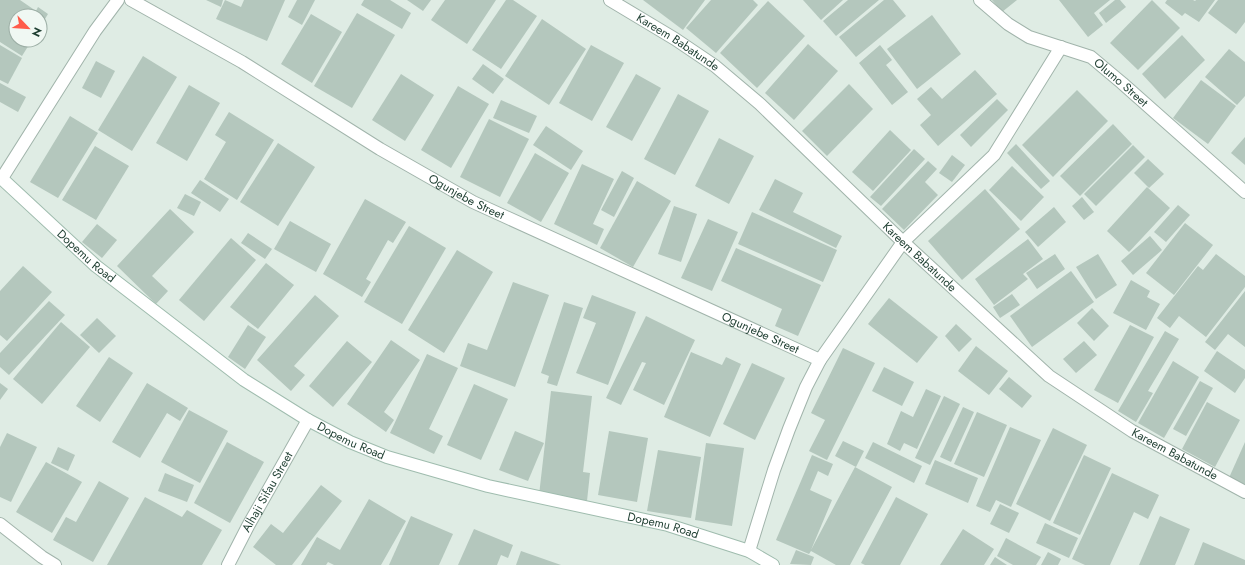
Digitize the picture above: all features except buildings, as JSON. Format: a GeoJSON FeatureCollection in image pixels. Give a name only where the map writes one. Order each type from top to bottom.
{"type":"FeatureCollection","features":[{"type":"Feature","properties":{"kind":"street"},"geometry":{"type":"LineString","coordinates":[[1,177],[95,32],[118,0]]}},
{"type":"Feature","properties":{"kind":"street","name":"Ogunjebe Street"},"geometry":{"type":"LineString","coordinates":[[131,0],[242,62],[380,149],[473,202],[820,360]]}},
{"type":"Feature","properties":{"kind":"street","name":"Kareem Babatunde"},"geometry":{"type":"LineString","coordinates":[[610,0],[675,39],[720,71],[760,104],[903,242],[1049,376],[1132,431],[1245,492]]}},
{"type":"Feature","properties":{"kind":"street","name":"Olumo Street"},"geometry":{"type":"LineString","coordinates":[[980,0],[1008,24],[1029,37],[1091,57],[1245,192]]}},
{"type":"Feature","properties":{"kind":"street"},"geometry":{"type":"LineString","coordinates":[[749,551],[770,483],[787,436],[806,387],[820,360],[903,242],[994,155],[1061,47]]}},
{"type":"Feature","properties":{"kind":"street","name":"Dopemu Road"},"geometry":{"type":"LineString","coordinates":[[1,177],[96,266],[244,380],[308,420],[350,442],[387,458],[441,474],[488,486],[668,525],[749,551],[773,565]]}},
{"type":"Feature","properties":{"kind":"street","name":"Alhaji Sifau Street"},"geometry":{"type":"LineString","coordinates":[[228,565],[248,526],[308,420]]}},
{"type":"Feature","properties":{"kind":"street"},"geometry":{"type":"LineString","coordinates":[[0,524],[42,557],[55,565]]}}]}
